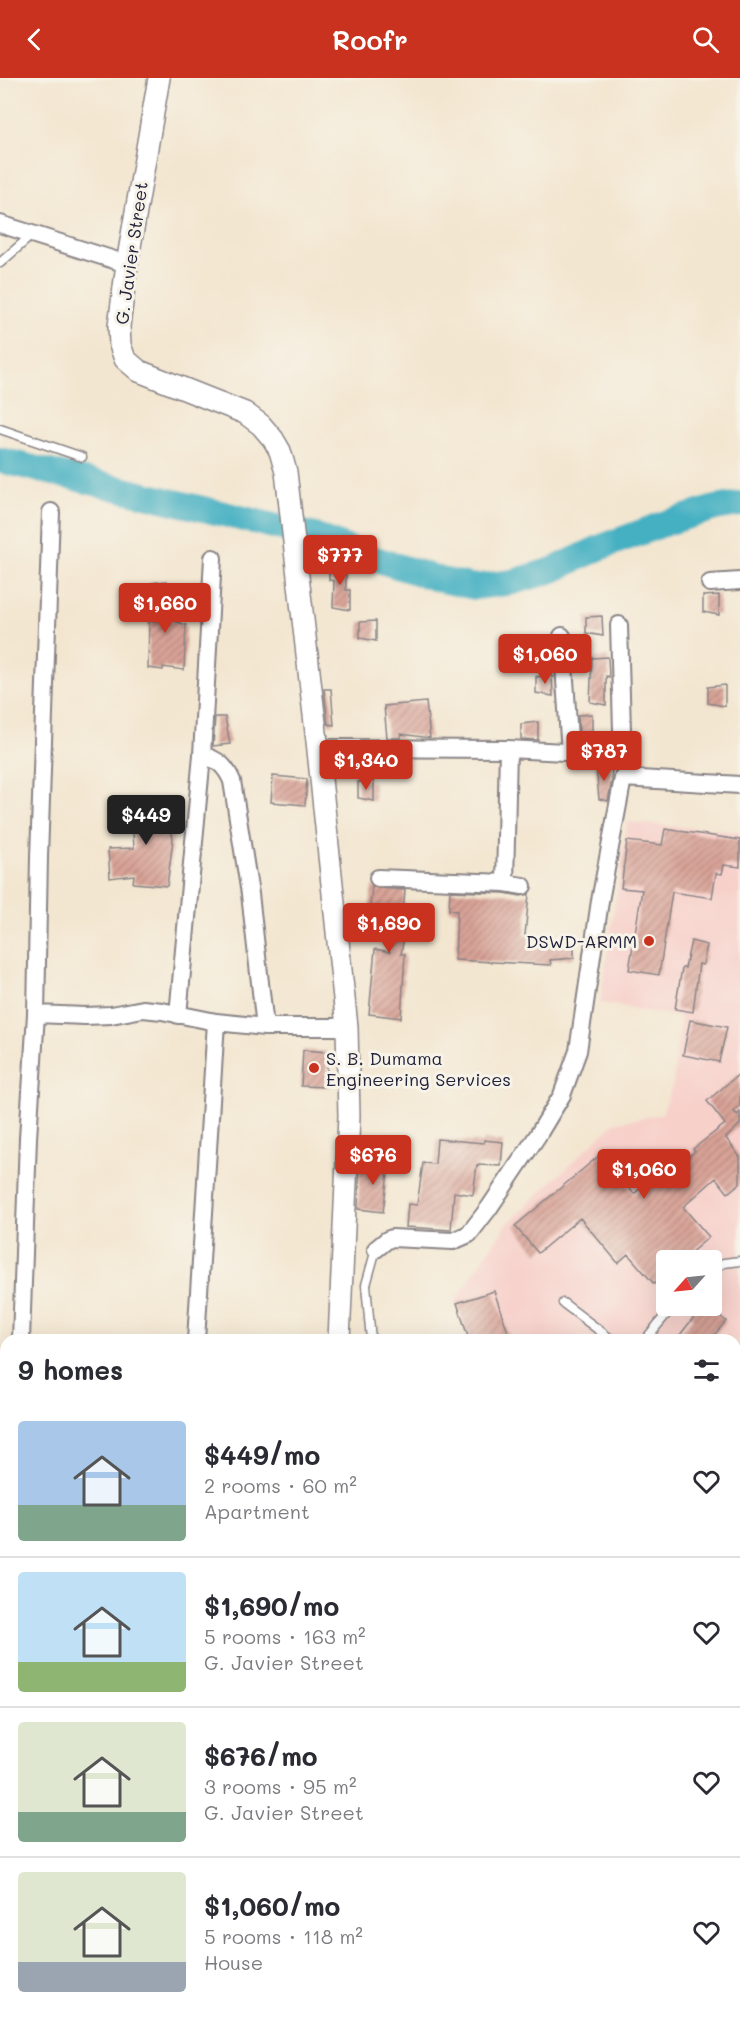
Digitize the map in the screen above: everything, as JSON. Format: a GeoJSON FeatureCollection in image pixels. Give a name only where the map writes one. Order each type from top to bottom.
{"type":"FeatureCollection","features":[{"type":"Feature","properties":{"kind":"street","name":"G. Javier Street"},"geometry":{"type":"LineString","coordinates":[[159,78],[127,264],[119,326],[120,345],[125,359],[139,371],[245,413],[261,425],[280,451],[290,502],[347,1027],[349,1116],[339,1334]]}},
{"type":"Feature","properties":{"kind":"street"},"geometry":{"type":"LineString","coordinates":[[0,224],[127,264]]}},
{"type":"Feature","properties":{"kind":"street"},"geometry":{"type":"LineString","coordinates":[[21,1334],[28,1138],[36,1014],[51,512]]}},
{"type":"Feature","properties":{"kind":"street"},"geometry":{"type":"LineString","coordinates":[[177,1015],[202,755],[213,558]]}},
{"type":"Feature","properties":{"kind":"street"},"geometry":{"type":"LineString","coordinates":[[710,583],[740,580]]}},
{"type":"Feature","properties":{"kind":"street"},"geometry":{"type":"LineString","coordinates":[[376,1249],[392,1238],[453,1241],[469,1234],[538,1136],[562,1095],[578,1051],[600,901],[623,778],[619,625]]}},
{"type":"Feature","properties":{"kind":"street"},"geometry":{"type":"LineString","coordinates":[[562,636],[570,753]]}},
{"type":"Feature","properties":{"kind":"street"},"geometry":{"type":"LineString","coordinates":[[318,748],[508,749],[622,755]]}},
{"type":"Feature","properties":{"kind":"street"},"geometry":{"type":"LineString","coordinates":[[505,883],[508,749]]}},
{"type":"Feature","properties":{"kind":"street"},"geometry":{"type":"LineString","coordinates":[[202,755],[217,760],[226,768],[234,791],[250,894],[265,1027]]}},
{"type":"Feature","properties":{"kind":"street"},"geometry":{"type":"LineString","coordinates":[[623,778],[740,785]]}},
{"type":"Feature","properties":{"kind":"street"},"geometry":{"type":"LineString","coordinates":[[378,878],[505,883],[523,886]]}},
{"type":"Feature","properties":{"kind":"street"},"geometry":{"type":"LineString","coordinates":[[36,1014],[111,1015],[143,1009],[216,1022],[265,1027],[347,1027]]}},
{"type":"Feature","properties":{"kind":"street"},"geometry":{"type":"LineString","coordinates":[[196,1334],[216,1022]]}},
{"type":"Feature","properties":{"kind":"lane"},"geometry":{"type":"LineString","coordinates":[[0,263],[33,234]]}},
{"type":"Feature","properties":{"kind":"lane"},"geometry":{"type":"LineString","coordinates":[[0,429],[82,457]]}},
{"type":"Feature","properties":{"kind":"lane"},"geometry":{"type":"LineString","coordinates":[[370,1334],[366,1285],[376,1249]]}},
{"type":"Feature","properties":{"kind":"lane"},"geometry":{"type":"LineString","coordinates":[[722,1264],[740,1262]]}},
{"type":"Feature","properties":{"kind":"lane"},"geometry":{"type":"LineString","coordinates":[[563,1303],[604,1334]]}},
{"type":"Feature","properties":{"kind":"lane"},"geometry":{"type":"LineString","coordinates":[[650,1334],[665,1316]]}},
{"type":"Feature","properties":{"kind":"shaded area"},"geometry":{"type":"Polygon","coordinates":[[[627,822],[740,832],[740,1334],[466,1334],[455,1301],[507,1224],[614,1123],[662,1114],[673,1083],[681,1017],[600,1003],[627,822]]]}},
{"type":"Feature","properties":{"kind":"building"},"geometry":{"type":"Polygon","coordinates":[[[346,562],[346,590],[350,590],[350,610],[333,607],[334,581],[329,580],[329,564],[346,562]]]}},
{"type":"Feature","properties":{"kind":"building"},"geometry":{"type":"Polygon","coordinates":[[[166,581],[169,619],[186,625],[184,670],[163,667],[163,670],[148,668],[149,620],[154,621],[151,583],[166,581]]]}},
{"type":"Feature","properties":{"kind":"building"},"geometry":{"type":"Polygon","coordinates":[[[719,595],[719,615],[703,612],[703,596],[719,595]]]}},
{"type":"Feature","properties":{"kind":"building"},"geometry":{"type":"Polygon","coordinates":[[[602,616],[603,636],[586,633],[586,617],[602,616]]]}},
{"type":"Feature","properties":{"kind":"building"},"geometry":{"type":"Polygon","coordinates":[[[376,621],[376,641],[360,638],[360,622],[376,621]]]}},
{"type":"Feature","properties":{"kind":"building"},"geometry":{"type":"Polygon","coordinates":[[[608,657],[609,677],[606,676],[606,705],[590,702],[592,658],[608,657]]]}},
{"type":"Feature","properties":{"kind":"building"},"geometry":{"type":"Polygon","coordinates":[[[552,675],[553,696],[536,693],[536,677],[552,675]]]}},
{"type":"Feature","properties":{"kind":"building"},"geometry":{"type":"Polygon","coordinates":[[[725,685],[725,706],[708,703],[708,687],[725,685]]]}},
{"type":"Feature","properties":{"kind":"building"},"geometry":{"type":"Polygon","coordinates":[[[324,689],[331,689],[334,725],[328,724],[324,689]]]}},
{"type":"Feature","properties":{"kind":"building"},"geometry":{"type":"Polygon","coordinates":[[[426,702],[430,738],[401,734],[401,738],[387,738],[384,706],[426,702]]]}},
{"type":"Feature","properties":{"kind":"building"},"geometry":{"type":"Polygon","coordinates":[[[592,714],[592,734],[579,732],[578,715],[592,714]]]}},
{"type":"Feature","properties":{"kind":"building"},"geometry":{"type":"Polygon","coordinates":[[[215,717],[225,717],[230,744],[213,746],[215,717]]]}},
{"type":"Feature","properties":{"kind":"building"},"geometry":{"type":"Polygon","coordinates":[[[538,722],[538,740],[521,739],[521,724],[538,722]]]}},
{"type":"Feature","properties":{"kind":"building"},"geometry":{"type":"Polygon","coordinates":[[[611,765],[612,780],[608,801],[599,799],[596,767],[611,765]]]}},
{"type":"Feature","properties":{"kind":"building"},"geometry":{"type":"Polygon","coordinates":[[[273,776],[307,779],[305,805],[271,802],[273,776]]]}},
{"type":"Feature","properties":{"kind":"building"},"geometry":{"type":"Polygon","coordinates":[[[374,781],[374,801],[358,798],[358,782],[374,781]]]}},
{"type":"Feature","properties":{"kind":"building"},"geometry":{"type":"Polygon","coordinates":[[[167,802],[173,840],[167,886],[133,883],[134,875],[110,878],[108,849],[134,848],[131,803],[167,802]]]}},
{"type":"Feature","properties":{"kind":"building"},"geometry":{"type":"Polygon","coordinates":[[[665,829],[740,840],[740,867],[724,865],[722,874],[716,873],[712,898],[672,892],[659,975],[629,970],[642,890],[621,888],[627,841],[662,845],[665,829]]]}},
{"type":"Feature","properties":{"kind":"building"},"geometry":{"type":"Polygon","coordinates":[[[372,886],[405,890],[402,925],[406,925],[401,954],[405,954],[401,1018],[369,1014],[375,949],[390,952],[377,908],[370,907],[372,886]]]}},
{"type":"Feature","properties":{"kind":"building"},"geometry":{"type":"Polygon","coordinates":[[[450,891],[521,896],[529,894],[525,935],[553,943],[553,939],[574,945],[574,958],[550,960],[551,965],[455,960],[457,911],[449,910],[450,891]]]}},
{"type":"Feature","properties":{"kind":"building"},"geometry":{"type":"Polygon","coordinates":[[[691,941],[707,945],[703,965],[699,964],[693,1012],[675,1009],[682,968],[685,968],[691,941]]]}},
{"type":"Feature","properties":{"kind":"building"},"geometry":{"type":"Polygon","coordinates":[[[690,1020],[727,1027],[719,1062],[683,1055],[690,1020]]]}},
{"type":"Feature","properties":{"kind":"building"},"geometry":{"type":"Polygon","coordinates":[[[303,1050],[328,1052],[326,1087],[301,1086],[303,1050]]]}},
{"type":"Feature","properties":{"kind":"building"},"geometry":{"type":"Polygon","coordinates":[[[740,1073],[740,1106],[734,1111],[737,1115],[740,1112],[740,1124],[726,1138],[740,1157],[740,1183],[728,1193],[716,1178],[683,1207],[709,1237],[694,1250],[656,1250],[656,1282],[654,1284],[628,1254],[618,1263],[580,1218],[538,1253],[515,1226],[601,1154],[634,1194],[659,1172],[664,1178],[695,1151],[693,1149],[725,1124],[707,1101],[740,1073]]]}},
{"type":"Feature","properties":{"kind":"building"},"geometry":{"type":"Polygon","coordinates":[[[437,1139],[484,1143],[484,1140],[503,1142],[501,1166],[477,1165],[473,1195],[454,1192],[451,1230],[406,1227],[408,1204],[417,1205],[423,1163],[435,1164],[437,1139]]]}},
{"type":"Feature","properties":{"kind":"building"},"geometry":{"type":"Polygon","coordinates":[[[360,1161],[389,1165],[383,1212],[358,1209],[360,1161]]]}},
{"type":"Feature","properties":{"kind":"building"},"geometry":{"type":"Polygon","coordinates":[[[494,1291],[509,1334],[467,1334],[457,1303],[494,1291]]]}},
{"type":"Feature","properties":{"kind":"building"},"geometry":{"type":"Polygon","coordinates":[[[720,1316],[726,1321],[715,1334],[681,1334],[694,1317],[720,1316]]]}},
{"type":"Feature","properties":{"kind":"waterway"},"geometry":{"type":"LineString","coordinates":[[0,460],[319,537],[375,559],[441,580],[475,587],[513,582],[553,570],[599,548],[666,523],[715,508],[740,504]]}},
{"type":"Feature","properties":{"kind":"place","name":"DSWD-ARMM"},"geometry":{"type":"Point","coordinates":[649,941]}},
{"type":"Feature","properties":{"kind":"place","name":"S. B. Dumama Engineering Services"},"geometry":{"type":"Point","coordinates":[314,1068]}}]}
